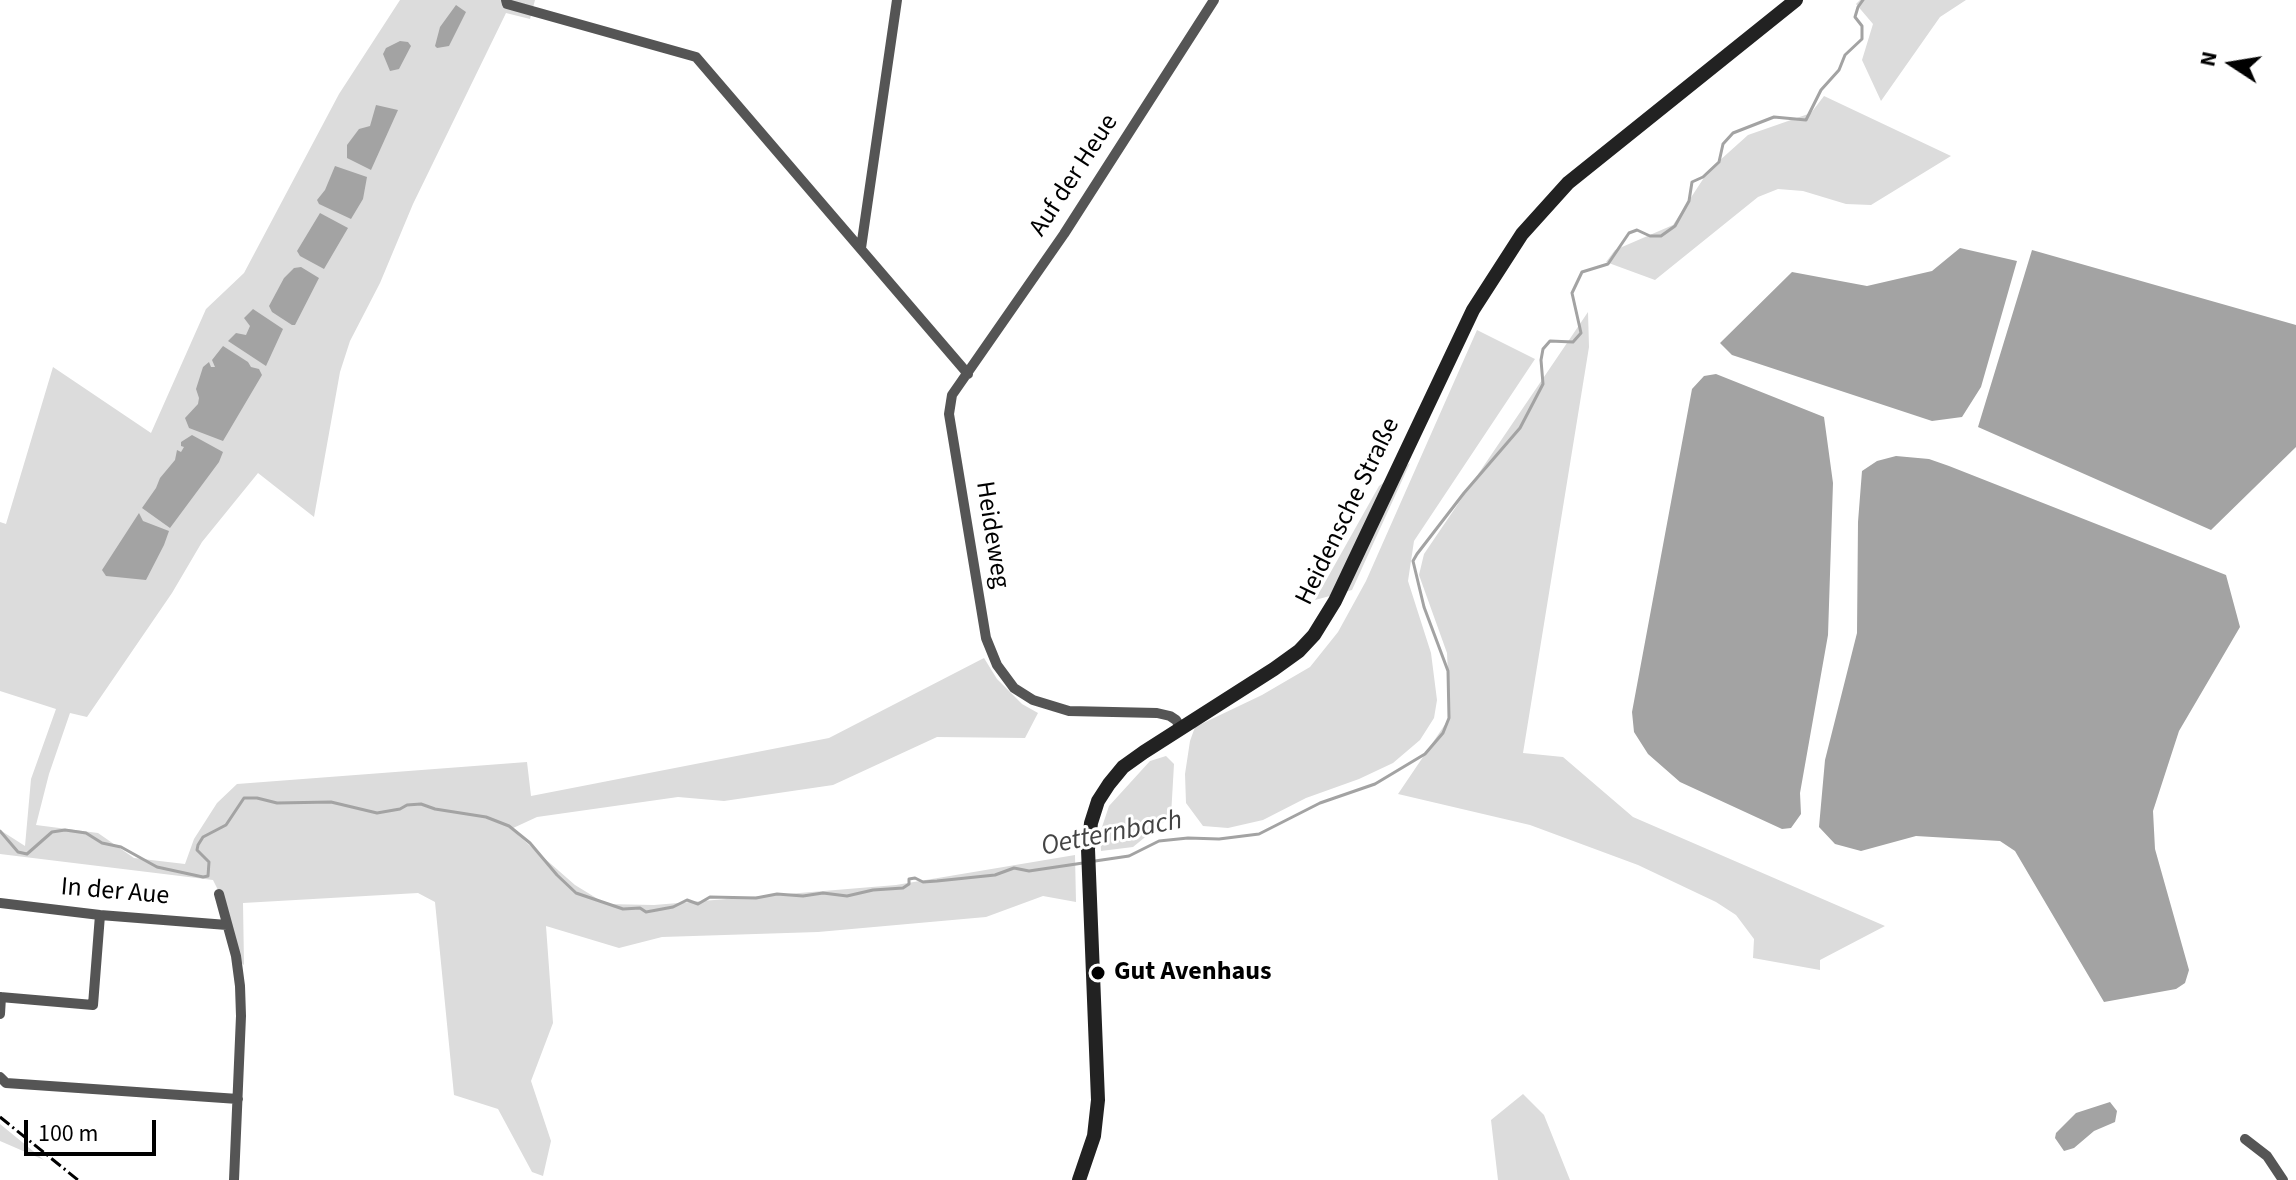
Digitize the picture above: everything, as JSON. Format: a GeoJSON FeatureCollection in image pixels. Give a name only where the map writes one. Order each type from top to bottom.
{"type":"FeatureCollection","features":[{"type":"Feature","properties":{"kind":"main road","name":"Heidensche Straße"},"geometry":{"type":"LineString","coordinates":[[1079,1180],[1094,1136],[1098,1100],[1088,849],[1098,801],[1123,767],[1299,651],[1328,616],[1473,310],[1515,243],[1542,209],[1579,174],[1796,0]]}},
{"type":"Feature","properties":{"kind":"street"},"geometry":{"type":"LineString","coordinates":[[506,0],[507,4],[696,57],[968,374]]}},
{"type":"Feature","properties":{"kind":"street"},"geometry":{"type":"LineString","coordinates":[[861,248],[897,0]]}},
{"type":"Feature","properties":{"kind":"street","name":"Auf der Heue"},"geometry":{"type":"LineString","coordinates":[[968,374],[1064,234],[1214,0]]}},
{"type":"Feature","properties":{"kind":"street","name":"Heideweg"},"geometry":{"type":"LineString","coordinates":[[968,374],[952,395],[949,414],[986,638],[997,665],[1014,688],[1033,700],[1069,711],[1157,713],[1176,720],[1181,728]]}},
{"type":"Feature","properties":{"kind":"street"},"geometry":{"type":"LineString","coordinates":[[219,894],[236,956],[240,986],[234,1180]]}},
{"type":"Feature","properties":{"kind":"street","name":"In der Aue"},"geometry":{"type":"LineString","coordinates":[[0,903],[227,925]]}},
{"type":"Feature","properties":{"kind":"street"},"geometry":{"type":"LineString","coordinates":[[0,1014],[0,997],[93,1005],[100,915]]}},
{"type":"Feature","properties":{"kind":"street"},"geometry":{"type":"LineString","coordinates":[[0,1077],[6,1083],[238,1099]]}},
{"type":"Feature","properties":{"kind":"street"},"geometry":{"type":"LineString","coordinates":[[2245,1139],[2267,1156],[2283,1180]]}},
{"type":"Feature","properties":{"kind":"shaded area"},"geometry":{"type":"Polygon","coordinates":[[[400,0],[535,0],[530,19],[506,13],[350,341],[340,372],[314,517],[258,473],[202,542],[172,593],[87,717],[70,713],[36,825],[98,833],[134,858],[185,864],[194,839],[217,803],[237,784],[527,762],[531,796],[829,738],[984,658],[997,679],[1022,704],[1038,713],[1025,738],[937,737],[833,785],[724,801],[678,797],[537,817],[511,829],[575,885],[606,904],[654,905],[896,885],[1075,855],[1076,902],[1043,896],[986,917],[818,932],[662,937],[619,948],[546,926],[553,1023],[531,1081],[551,1141],[543,1176],[532,1172],[498,1109],[454,1095],[435,902],[418,893],[243,903],[244,965],[238,960],[227,908],[213,880],[0,854],[0,830],[25,846],[31,779],[56,709],[0,691],[0,522],[6,524],[53,367],[151,433],[206,309],[244,273],[339,94],[400,0]]]}},
{"type":"Feature","properties":{"kind":"shaded area"},"geometry":{"type":"Polygon","coordinates":[[[1860,0],[1966,0],[1940,17],[1881,101],[1862,60],[1873,24],[1856,4],[1860,0]]]}},
{"type":"Feature","properties":{"kind":"shaded area"},"geometry":{"type":"Polygon","coordinates":[[[456,5],[466,12],[449,46],[437,48],[440,27],[456,5]]]}},
{"type":"Feature","properties":{"kind":"shaded area"},"geometry":{"type":"Polygon","coordinates":[[[400,41],[408,42],[411,46],[399,69],[390,71],[383,54],[386,48],[400,41]]]}},
{"type":"Feature","properties":{"kind":"shaded area"},"geometry":{"type":"Polygon","coordinates":[[[1824,96],[1951,156],[1871,205],[1846,204],[1803,191],[1778,189],[1758,197],[1655,280],[1606,262],[1615,250],[1673,225],[1709,170],[1748,135],[1811,113],[1824,96]]]}},
{"type":"Feature","properties":{"kind":"shaded area"},"geometry":{"type":"Polygon","coordinates":[[[376,105],[398,110],[371,170],[347,158],[347,145],[359,129],[370,126],[376,105]]]}},
{"type":"Feature","properties":{"kind":"shaded area"},"geometry":{"type":"Polygon","coordinates":[[[335,166],[367,177],[363,199],[351,219],[319,204],[317,200],[335,166]]]}},
{"type":"Feature","properties":{"kind":"shaded area"},"geometry":{"type":"Polygon","coordinates":[[[320,213],[348,228],[324,269],[300,256],[297,251],[320,213]]]}},
{"type":"Feature","properties":{"kind":"shaded area"},"geometry":{"type":"Polygon","coordinates":[[[1960,248],[2017,261],[1981,387],[1962,417],[1932,421],[1732,355],[1720,343],[1792,272],[1867,286],[1932,271],[1960,248]]]}},
{"type":"Feature","properties":{"kind":"shaded area"},"geometry":{"type":"Polygon","coordinates":[[[2032,250],[2296,325],[2296,447],[2211,530],[1978,427],[2032,250]]]}},
{"type":"Feature","properties":{"kind":"shaded area"},"geometry":{"type":"Polygon","coordinates":[[[301,267],[319,278],[295,325],[292,325],[272,312],[269,306],[284,278],[294,268],[301,267]]]}},
{"type":"Feature","properties":{"kind":"shaded area"},"geometry":{"type":"Polygon","coordinates":[[[253,309],[283,329],[266,366],[228,341],[236,333],[246,335],[250,326],[244,318],[253,309]]]}},
{"type":"Feature","properties":{"kind":"shaded area"},"geometry":{"type":"Polygon","coordinates":[[[1588,312],[1589,347],[1523,753],[1563,757],[1633,817],[1885,926],[1820,960],[1820,970],[1753,958],[1754,939],[1736,915],[1716,902],[1638,865],[1530,825],[1398,794],[1450,717],[1447,653],[1419,575],[1424,554],[1588,312]]]}},
{"type":"Feature","properties":{"kind":"shaded area"},"geometry":{"type":"Polygon","coordinates":[[[1477,330],[1535,359],[1414,541],[1408,581],[1431,653],[1437,700],[1434,718],[1420,740],[1393,763],[1359,779],[1306,798],[1263,820],[1228,828],[1203,826],[1186,803],[1185,774],[1195,727],[1262,695],[1310,667],[1338,632],[1366,581],[1477,330]]]}},
{"type":"Feature","properties":{"kind":"shaded area"},"geometry":{"type":"Polygon","coordinates":[[[223,346],[251,367],[259,369],[262,375],[223,441],[189,428],[185,418],[198,404],[196,389],[203,367],[209,362],[211,367],[215,367],[212,360],[223,346]]]}},
{"type":"Feature","properties":{"kind":"shaded area"},"geometry":{"type":"Polygon","coordinates":[[[1716,374],[1824,417],[1833,483],[1828,635],[1800,793],[1801,814],[1791,828],[1782,829],[1680,782],[1648,754],[1634,732],[1632,712],[1692,389],[1704,376],[1716,374]]]}},
{"type":"Feature","properties":{"kind":"shaded area"},"geometry":{"type":"Polygon","coordinates":[[[192,435],[223,452],[219,462],[170,528],[142,508],[175,460],[177,450],[181,452],[184,447],[181,442],[192,435]]]}},
{"type":"Feature","properties":{"kind":"shaded area"},"geometry":{"type":"Polygon","coordinates":[[[1896,456],[1929,459],[1949,466],[2226,575],[2240,627],[2179,731],[2153,811],[2155,849],[2189,970],[2185,983],[2176,989],[2104,1002],[2015,851],[2000,841],[1916,836],[1861,851],[1835,844],[1819,827],[1825,760],[1857,633],[1858,522],[1862,471],[1877,461],[1896,456]]]}},
{"type":"Feature","properties":{"kind":"shaded area"},"geometry":{"type":"Polygon","coordinates":[[[1410,463],[1352,590],[1315,600],[1379,486],[1410,463]]]}},
{"type":"Feature","properties":{"kind":"shaded area"},"geometry":{"type":"Polygon","coordinates":[[[139,513],[143,521],[169,531],[146,580],[106,576],[102,570],[139,513]]]}},
{"type":"Feature","properties":{"kind":"shaded area"},"geometry":{"type":"Polygon","coordinates":[[[1166,756],[1174,764],[1171,816],[1133,847],[1101,851],[1100,833],[1109,806],[1150,761],[1166,756]]]}},
{"type":"Feature","properties":{"kind":"shaded area"},"geometry":{"type":"Polygon","coordinates":[[[1523,1094],[1544,1115],[1570,1180],[1498,1180],[1491,1120],[1523,1094]]]}},
{"type":"Feature","properties":{"kind":"shaded area"},"geometry":{"type":"Polygon","coordinates":[[[2110,1102],[2117,1111],[2115,1122],[2094,1131],[2074,1148],[2064,1151],[2055,1138],[2056,1133],[2076,1113],[2110,1102]]]}},
{"type":"Feature","properties":{"kind":"shaded area"},"geometry":{"type":"Polygon","coordinates":[[[0,1124],[44,1160],[0,1141],[0,1124]]]}},
{"type":"Feature","properties":{"kind":"waterway","name":"Oetternbach"},"geometry":{"type":"LineString","coordinates":[[1095,861],[1129,856],[1159,841],[1259,834],[1320,803],[1375,784],[1425,754],[1443,733],[1449,718],[1448,671],[1424,607],[1413,561],[1417,554],[1520,428],[1543,384],[1543,349],[1550,341],[1573,342],[1581,333],[1572,293],[1582,272],[1608,264],[1629,233],[1637,230],[1650,236],[1661,236],[1675,226],[1689,201],[1692,182],[1703,177],[1719,162],[1723,144],[1733,133],[1774,117],[1806,120],[1821,90],[1839,70],[1845,55],[1862,39],[1862,26],[1855,17],[1863,0]]}},
{"type":"Feature","properties":{"kind":"waterway","name":"Oetternbach"},"geometry":{"type":"LineString","coordinates":[[0,831],[18,852],[27,854],[52,832],[86,833],[102,843],[121,847],[157,867],[203,877],[208,876],[209,862],[197,850],[198,845],[203,837],[226,825],[244,798],[277,803],[331,802],[377,813],[421,804],[486,817],[509,826],[530,843],[576,893],[623,909],[640,908],[646,912],[673,907],[687,900],[698,904],[710,897],[756,898],[777,894],[803,896],[823,893],[847,896],[903,888],[909,884],[909,879],[915,878],[923,882],[937,881],[995,875],[1014,868],[1029,871],[1083,863]]}},
{"type":"Feature","properties":{"kind":"railway"},"geometry":{"type":"LineString","coordinates":[[0,1117],[78,1180]]}},
{"type":"Feature","properties":{"kind":"place","name":"Gut Avenhaus"},"geometry":{"type":"Point","coordinates":[1098,973]}}]}
